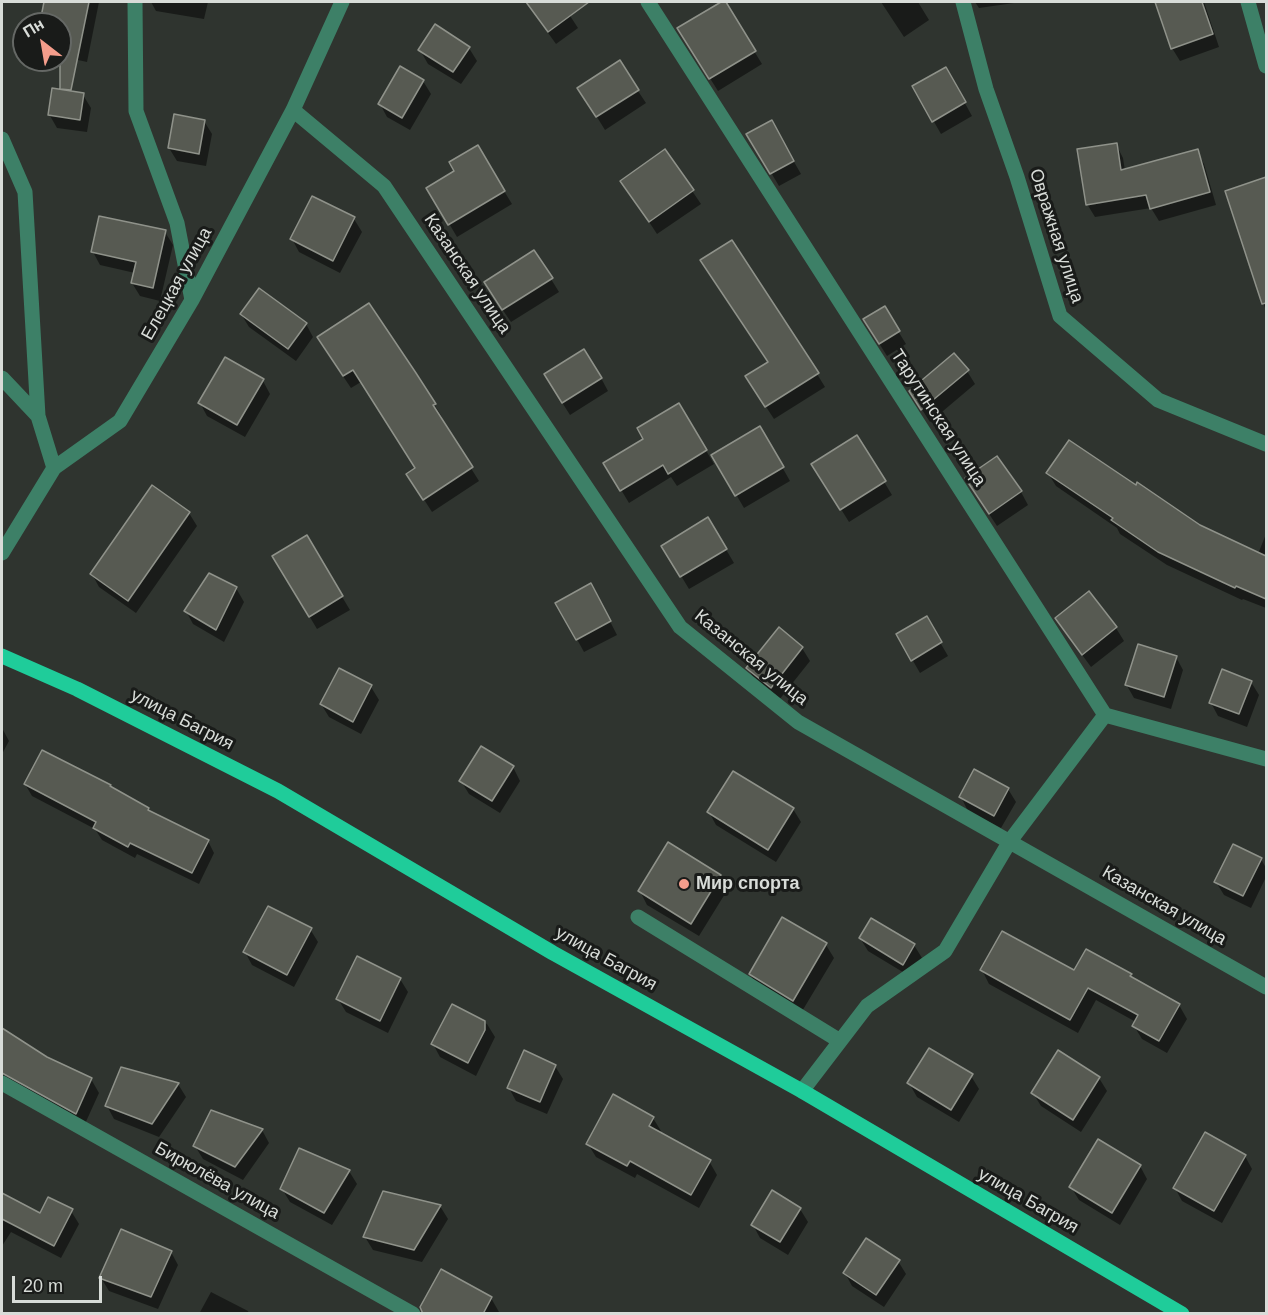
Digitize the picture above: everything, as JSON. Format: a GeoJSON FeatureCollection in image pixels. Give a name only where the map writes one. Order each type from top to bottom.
{"type":"FeatureCollection","features":[{"type":"Feature","properties":{"kind":"main road","name":"улица Багрия"},"geometry":{"type":"LineString","coordinates":[[2,656],[77,689],[278,791],[553,953],[802,1091],[1182,1314]]}},
{"type":"Feature","properties":{"kind":"street"},"geometry":{"type":"LineString","coordinates":[[135,2],[136,111],[177,224],[192,300]]}},
{"type":"Feature","properties":{"kind":"street","name":"Елецкая улица"},"geometry":{"type":"LineString","coordinates":[[2,553],[54,468],[120,421],[192,300],[293,110],[342,2]]}},
{"type":"Feature","properties":{"kind":"street","name":"Тарутинская улица"},"geometry":{"type":"LineString","coordinates":[[648,2],[1105,715]]}},
{"type":"Feature","properties":{"kind":"street","name":"Овражная улица"},"geometry":{"type":"LineString","coordinates":[[963,2],[986,89],[1017,177],[1060,316],[1158,400],[1266,444]]}},
{"type":"Feature","properties":{"kind":"street"},"geometry":{"type":"LineString","coordinates":[[1248,2],[1266,66]]}},
{"type":"Feature","properties":{"kind":"street","name":"Казанская улица"},"geometry":{"type":"LineString","coordinates":[[293,110],[384,186],[680,627],[798,722],[1266,987]]}},
{"type":"Feature","properties":{"kind":"street"},"geometry":{"type":"LineString","coordinates":[[2,139],[25,192],[38,416],[54,468]]}},
{"type":"Feature","properties":{"kind":"street"},"geometry":{"type":"LineString","coordinates":[[2,378],[38,416]]}},
{"type":"Feature","properties":{"kind":"street"},"geometry":{"type":"LineString","coordinates":[[802,1091],[867,1006],[945,951],[1010,841],[1105,715],[1266,759]]}},
{"type":"Feature","properties":{"kind":"street"},"geometry":{"type":"LineString","coordinates":[[638,917],[840,1041]]}},
{"type":"Feature","properties":{"kind":"street","name":"Бирюлёва улица"},"geometry":{"type":"LineString","coordinates":[[2,1083],[413,1314]]}},
{"type":"Feature","properties":{"kind":"building"},"geometry":{"type":"Polygon","coordinates":[[[44,2],[89,2],[71,90],[60,89],[60,72],[72,72],[72,12],[42,12],[44,2]]]}},
{"type":"Feature","properties":{"kind":"building"},"geometry":{"type":"Polygon","coordinates":[[[526,2],[589,2],[548,32],[526,2]]]}},
{"type":"Feature","properties":{"kind":"building"},"geometry":{"type":"Polygon","coordinates":[[[721,2],[726,2],[756,51],[709,79],[677,28],[721,2]]]}},
{"type":"Feature","properties":{"kind":"building"},"geometry":{"type":"Polygon","coordinates":[[[1155,2],[1202,2],[1213,34],[1171,49],[1155,2]]]}},
{"type":"Feature","properties":{"kind":"building"},"geometry":{"type":"Polygon","coordinates":[[[435,24],[470,47],[453,72],[418,50],[435,24]]]}},
{"type":"Feature","properties":{"kind":"building"},"geometry":{"type":"Polygon","coordinates":[[[620,60],[639,90],[596,117],[577,88],[620,60]]]}},
{"type":"Feature","properties":{"kind":"building"},"geometry":{"type":"Polygon","coordinates":[[[400,66],[424,80],[402,118],[378,104],[400,66]]]}},
{"type":"Feature","properties":{"kind":"building"},"geometry":{"type":"Polygon","coordinates":[[[946,67],[966,102],[932,122],[912,86],[946,67]]]}},
{"type":"Feature","properties":{"kind":"building"},"geometry":{"type":"Polygon","coordinates":[[[52,88],[84,93],[80,120],[48,115],[52,88]]]}},
{"type":"Feature","properties":{"kind":"building"},"geometry":{"type":"Polygon","coordinates":[[[174,114],[205,120],[199,154],[168,148],[174,114]]]}},
{"type":"Feature","properties":{"kind":"building"},"geometry":{"type":"Polygon","coordinates":[[[772,120],[794,161],[770,174],[746,134],[772,120]]]}},
{"type":"Feature","properties":{"kind":"building"},"geometry":{"type":"Polygon","coordinates":[[[1117,143],[1121,170],[1198,149],[1210,192],[1150,209],[1146,195],[1086,205],[1077,149],[1117,143]]]}},
{"type":"Feature","properties":{"kind":"building"},"geometry":{"type":"Polygon","coordinates":[[[478,145],[505,191],[448,225],[426,188],[454,171],[449,162],[478,145]]]}},
{"type":"Feature","properties":{"kind":"building"},"geometry":{"type":"Polygon","coordinates":[[[665,149],[694,190],[649,222],[620,181],[665,149]]]}},
{"type":"Feature","properties":{"kind":"building"},"geometry":{"type":"Polygon","coordinates":[[[1266,177],[1266,303],[1262,304],[1225,191],[1266,177]]]}},
{"type":"Feature","properties":{"kind":"building"},"geometry":{"type":"Polygon","coordinates":[[[312,196],[355,217],[333,261],[290,239],[312,196]]]}},
{"type":"Feature","properties":{"kind":"building"},"geometry":{"type":"Polygon","coordinates":[[[99,216],[166,230],[153,288],[131,283],[136,262],[91,252],[99,216]]]}},
{"type":"Feature","properties":{"kind":"building"},"geometry":{"type":"Polygon","coordinates":[[[732,240],[819,373],[765,407],[745,376],[768,362],[700,260],[732,240]]]}},
{"type":"Feature","properties":{"kind":"building"},"geometry":{"type":"Polygon","coordinates":[[[534,250],[553,278],[502,310],[484,282],[534,250]]]}},
{"type":"Feature","properties":{"kind":"building"},"geometry":{"type":"Polygon","coordinates":[[[259,288],[307,323],[288,349],[240,314],[259,288]]]}},
{"type":"Feature","properties":{"kind":"building"},"geometry":{"type":"Polygon","coordinates":[[[369,303],[436,404],[433,405],[473,467],[423,500],[406,474],[415,468],[353,370],[343,376],[317,337],[369,303]]]}},
{"type":"Feature","properties":{"kind":"building"},"geometry":{"type":"Polygon","coordinates":[[[885,306],[900,331],[879,344],[863,319],[885,306]]]}},
{"type":"Feature","properties":{"kind":"building"},"geometry":{"type":"Polygon","coordinates":[[[584,349],[602,378],[562,403],[544,374],[584,349]]]}},
{"type":"Feature","properties":{"kind":"building"},"geometry":{"type":"Polygon","coordinates":[[[954,353],[969,370],[921,410],[909,391],[954,353]]]}},
{"type":"Feature","properties":{"kind":"building"},"geometry":{"type":"Polygon","coordinates":[[[225,357],[264,379],[237,425],[198,403],[225,357]]]}},
{"type":"Feature","properties":{"kind":"building"},"geometry":{"type":"Polygon","coordinates":[[[679,403],[707,450],[668,474],[663,465],[620,491],[603,463],[643,439],[637,428],[679,403]]]}},
{"type":"Feature","properties":{"kind":"building"},"geometry":{"type":"Polygon","coordinates":[[[760,426],[784,467],[735,496],[711,455],[760,426]]]}},
{"type":"Feature","properties":{"kind":"building"},"geometry":{"type":"Polygon","coordinates":[[[857,435],[886,481],[840,510],[811,464],[857,435]]]}},
{"type":"Feature","properties":{"kind":"building"},"geometry":{"type":"Polygon","coordinates":[[[1069,440],[1200,525],[1266,556],[1266,599],[1236,586],[1235,588],[1158,552],[1111,520],[1113,518],[1046,473],[1069,440]]]}},
{"type":"Feature","properties":{"kind":"building"},"geometry":{"type":"Polygon","coordinates":[[[997,456],[1022,491],[989,514],[965,478],[997,456]]]}},
{"type":"Feature","properties":{"kind":"building"},"geometry":{"type":"Polygon","coordinates":[[[152,485],[190,512],[128,601],[90,574],[152,485]]]}},
{"type":"Feature","properties":{"kind":"building"},"geometry":{"type":"Polygon","coordinates":[[[708,517],[727,549],[680,577],[661,546],[708,517]]]}},
{"type":"Feature","properties":{"kind":"building"},"geometry":{"type":"Polygon","coordinates":[[[307,535],[343,596],[309,617],[272,556],[307,535]]]}},
{"type":"Feature","properties":{"kind":"building"},"geometry":{"type":"Polygon","coordinates":[[[209,573],[237,587],[216,630],[184,611],[209,573]]]}},
{"type":"Feature","properties":{"kind":"building"},"geometry":{"type":"Polygon","coordinates":[[[591,583],[611,621],[576,640],[555,603],[591,583]]]}},
{"type":"Feature","properties":{"kind":"building"},"geometry":{"type":"Polygon","coordinates":[[[1089,591],[1117,627],[1082,655],[1055,618],[1089,591]]]}},
{"type":"Feature","properties":{"kind":"building"},"geometry":{"type":"Polygon","coordinates":[[[927,616],[942,642],[911,661],[896,634],[927,616]]]}},
{"type":"Feature","properties":{"kind":"building"},"geometry":{"type":"Polygon","coordinates":[[[779,627],[803,647],[771,688],[746,668],[779,627]]]}},
{"type":"Feature","properties":{"kind":"building"},"geometry":{"type":"Polygon","coordinates":[[[1138,644],[1177,656],[1164,697],[1125,685],[1138,644]]]}},
{"type":"Feature","properties":{"kind":"building"},"geometry":{"type":"Polygon","coordinates":[[[339,668],[372,685],[353,722],[320,704],[339,668]]]}},
{"type":"Feature","properties":{"kind":"building"},"geometry":{"type":"Polygon","coordinates":[[[1222,669],[1252,681],[1239,714],[1209,703],[1222,669]]]}},
{"type":"Feature","properties":{"kind":"building"},"geometry":{"type":"Polygon","coordinates":[[[481,746],[514,766],[492,801],[459,781],[481,746]]]}},
{"type":"Feature","properties":{"kind":"building"},"geometry":{"type":"Polygon","coordinates":[[[42,750],[111,785],[149,808],[148,810],[209,840],[192,873],[130,843],[128,847],[93,828],[96,822],[24,784],[42,750]]]}},
{"type":"Feature","properties":{"kind":"building"},"geometry":{"type":"Polygon","coordinates":[[[974,769],[1009,788],[994,816],[959,797],[974,769]]]}},
{"type":"Feature","properties":{"kind":"building"},"geometry":{"type":"Polygon","coordinates":[[[733,771],[794,808],[768,850],[707,812],[733,771]]]}},
{"type":"Feature","properties":{"kind":"building"},"geometry":{"type":"Polygon","coordinates":[[[668,842],[721,875],[691,924],[638,891],[668,842]]]}},
{"type":"Feature","properties":{"kind":"building"},"geometry":{"type":"Polygon","coordinates":[[[1233,844],[1262,858],[1243,896],[1214,882],[1233,844]]]}},
{"type":"Feature","properties":{"kind":"building"},"geometry":{"type":"Polygon","coordinates":[[[268,906],[312,928],[287,975],[243,952],[268,906]]]}},
{"type":"Feature","properties":{"kind":"building"},"geometry":{"type":"Polygon","coordinates":[[[782,917],[827,943],[793,1001],[749,974],[782,917]]]}},
{"type":"Feature","properties":{"kind":"building"},"geometry":{"type":"Polygon","coordinates":[[[871,918],[915,944],[903,965],[859,938],[871,918]]]}},
{"type":"Feature","properties":{"kind":"building"},"geometry":{"type":"Polygon","coordinates":[[[1002,931],[1074,970],[1086,949],[1180,1004],[1159,1041],[1132,1026],[1138,1015],[1088,988],[1070,1020],[980,970],[1002,931]]]}},
{"type":"Feature","properties":{"kind":"building"},"geometry":{"type":"Polygon","coordinates":[[[357,956],[401,978],[380,1021],[336,999],[357,956]]]}},
{"type":"Feature","properties":{"kind":"building"},"geometry":{"type":"Polygon","coordinates":[[[452,1004],[485,1021],[485,1030],[468,1063],[431,1044],[452,1004]]]}},
{"type":"Feature","properties":{"kind":"building"},"geometry":{"type":"Polygon","coordinates":[[[2,1028],[47,1057],[92,1078],[76,1114],[2,1073],[2,1028]]]}},
{"type":"Feature","properties":{"kind":"building"},"geometry":{"type":"Polygon","coordinates":[[[929,1048],[973,1074],[951,1110],[907,1083],[929,1048]]]}},
{"type":"Feature","properties":{"kind":"building"},"geometry":{"type":"Polygon","coordinates":[[[524,1050],[556,1065],[540,1102],[507,1088],[524,1050]]]}},
{"type":"Feature","properties":{"kind":"building"},"geometry":{"type":"Polygon","coordinates":[[[1058,1050],[1100,1077],[1073,1120],[1031,1093],[1058,1050]]]}},
{"type":"Feature","properties":{"kind":"building"},"geometry":{"type":"Polygon","coordinates":[[[121,1067],[179,1083],[152,1124],[105,1106],[121,1067]]]}},
{"type":"Feature","properties":{"kind":"building"},"geometry":{"type":"Polygon","coordinates":[[[613,1094],[654,1117],[649,1126],[711,1160],[691,1195],[630,1161],[627,1166],[586,1144],[613,1094]]]}},
{"type":"Feature","properties":{"kind":"building"},"geometry":{"type":"Polygon","coordinates":[[[211,1110],[263,1129],[235,1167],[193,1146],[211,1110]]]}},
{"type":"Feature","properties":{"kind":"building"},"geometry":{"type":"Polygon","coordinates":[[[1205,1132],[1246,1155],[1214,1211],[1173,1188],[1205,1132]]]}},
{"type":"Feature","properties":{"kind":"building"},"geometry":{"type":"Polygon","coordinates":[[[1098,1139],[1141,1165],[1112,1213],[1069,1187],[1098,1139]]]}},
{"type":"Feature","properties":{"kind":"building"},"geometry":{"type":"Polygon","coordinates":[[[299,1148],[350,1170],[324,1213],[280,1189],[299,1148]]]}},
{"type":"Feature","properties":{"kind":"building"},"geometry":{"type":"Polygon","coordinates":[[[772,1190],[801,1208],[780,1242],[751,1225],[772,1190]]]}},
{"type":"Feature","properties":{"kind":"building"},"geometry":{"type":"Polygon","coordinates":[[[383,1191],[441,1205],[414,1250],[363,1237],[383,1191]]]}},
{"type":"Feature","properties":{"kind":"building"},"geometry":{"type":"Polygon","coordinates":[[[2,1193],[40,1213],[48,1197],[73,1209],[54,1246],[2,1219],[2,1193]]]}},
{"type":"Feature","properties":{"kind":"building"},"geometry":{"type":"Polygon","coordinates":[[[121,1229],[172,1251],[151,1297],[99,1278],[121,1229]]]}},
{"type":"Feature","properties":{"kind":"building"},"geometry":{"type":"Polygon","coordinates":[[[866,1238],[900,1260],[876,1295],[843,1273],[866,1238]]]}},
{"type":"Feature","properties":{"kind":"building"},"geometry":{"type":"Polygon","coordinates":[[[441,1269],[492,1297],[483,1314],[423,1314],[420,1307],[441,1269]]]}},
{"type":"Feature","properties":{"kind":"place","name":"Мир спорта"},"geometry":{"type":"Point","coordinates":[684,884]}}]}
